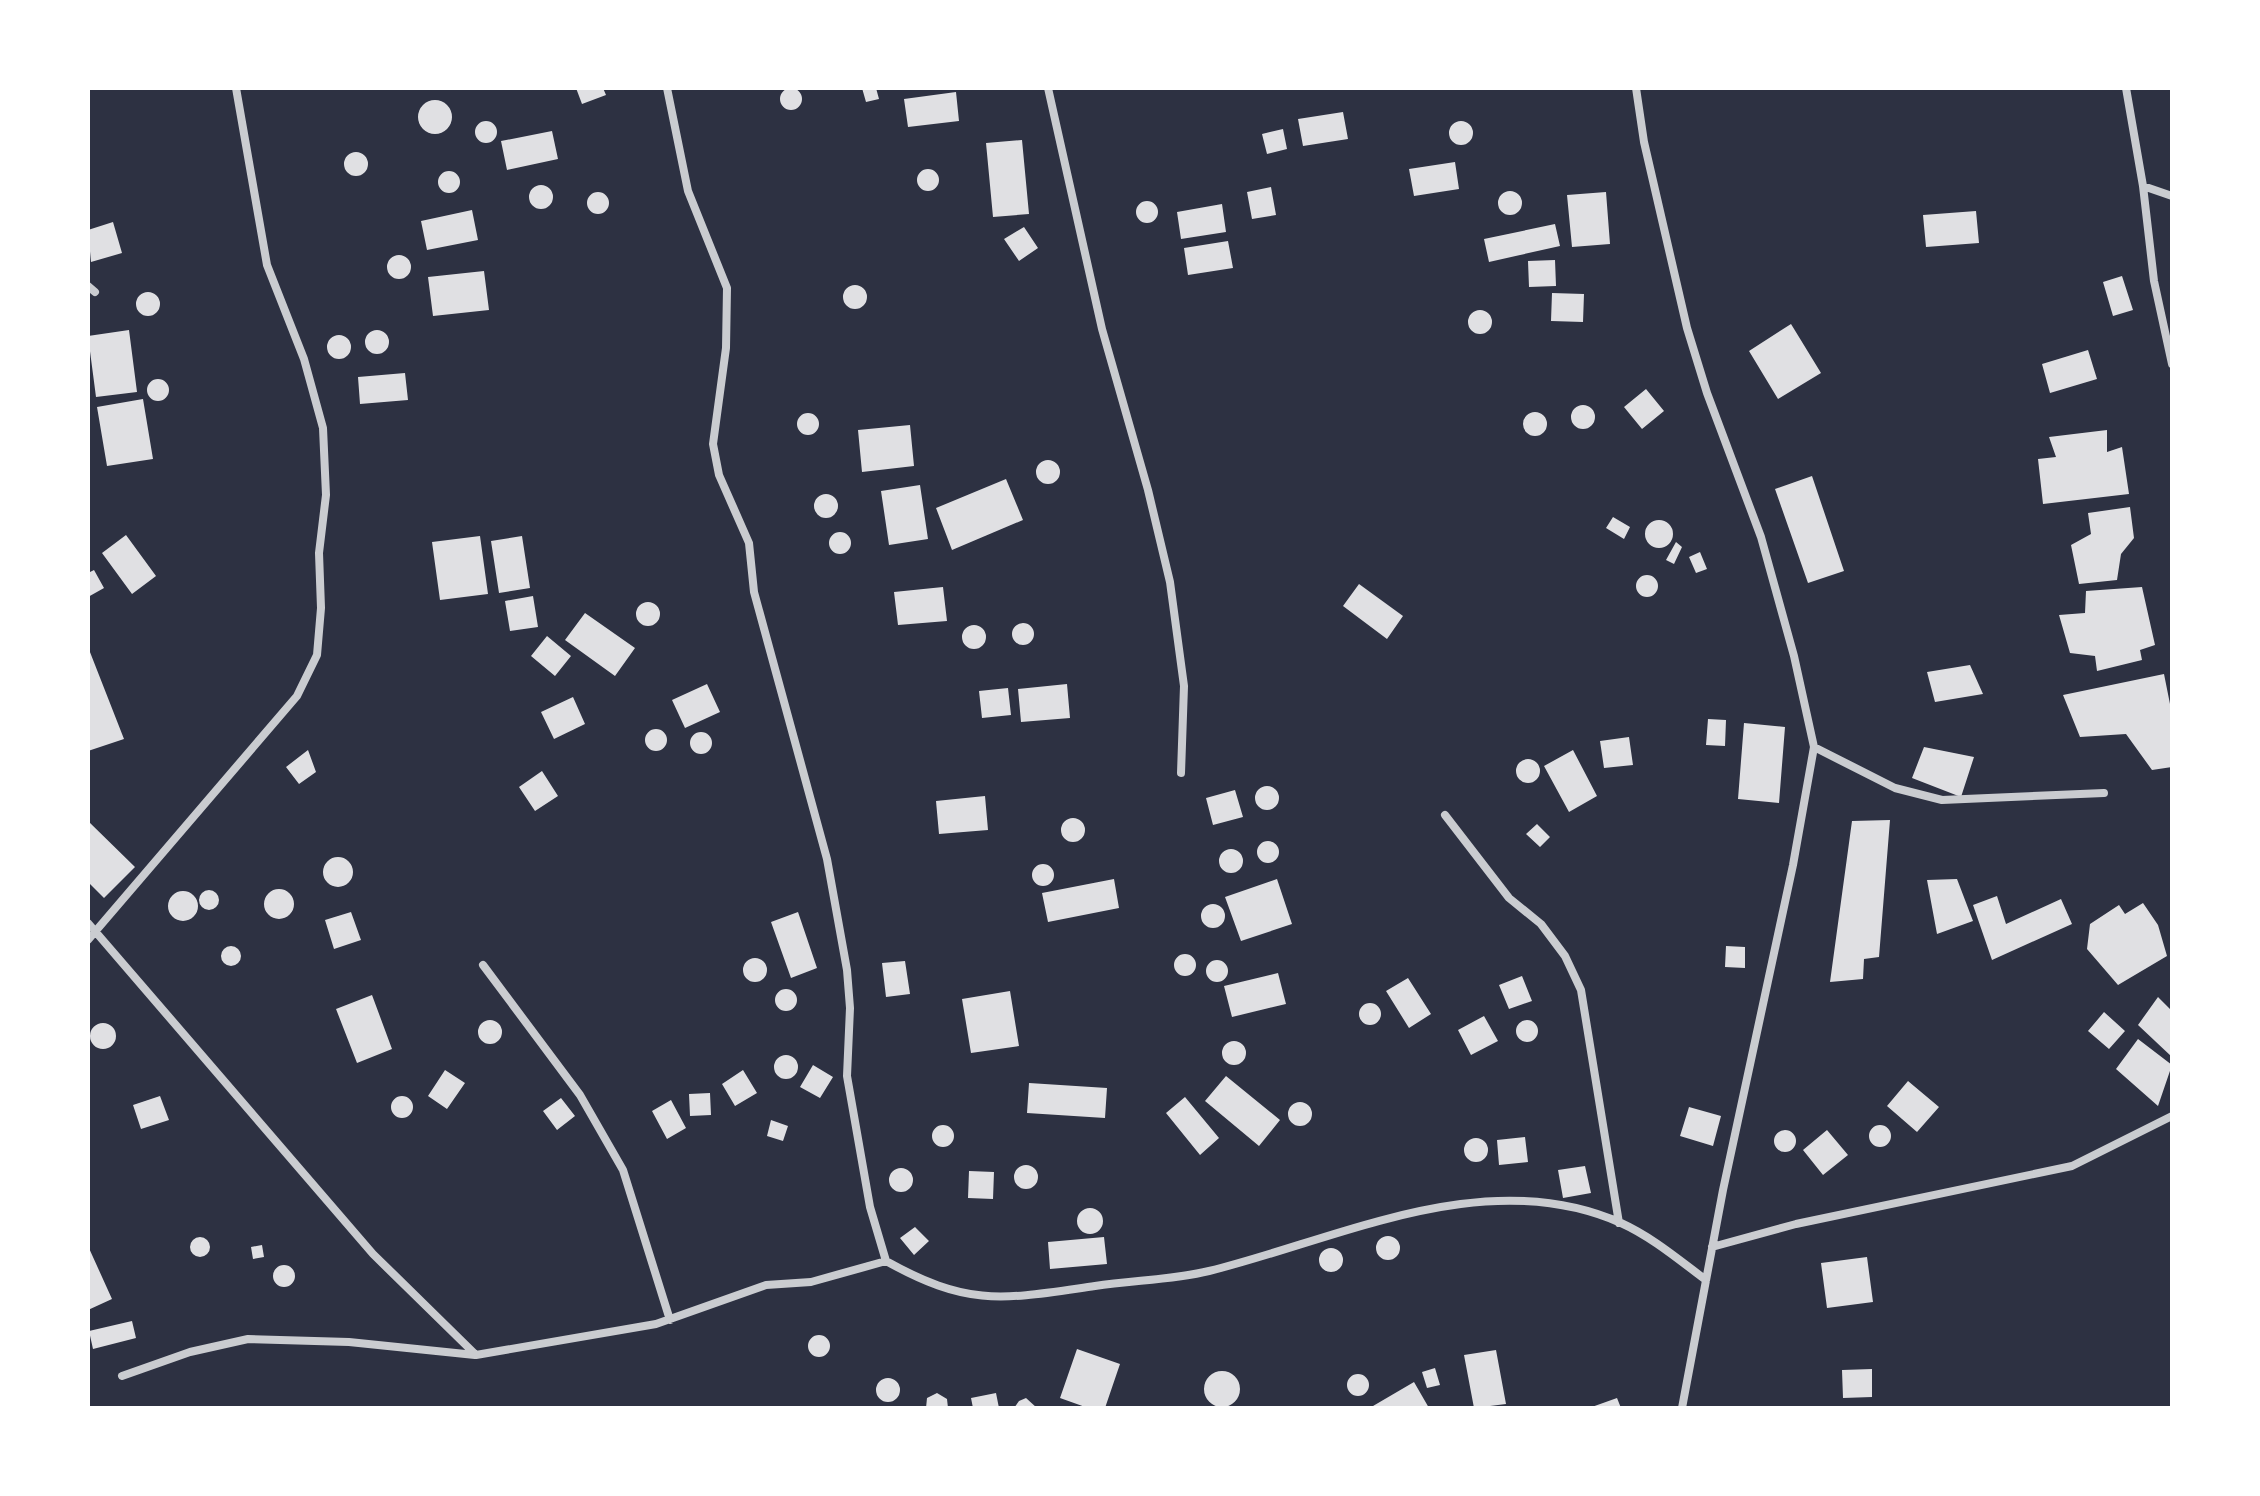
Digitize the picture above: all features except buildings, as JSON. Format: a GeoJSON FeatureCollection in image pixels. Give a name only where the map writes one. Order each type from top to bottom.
{"type":"FeatureCollection","features":[{"type":"Feature","properties":{"kind":"street"},"geometry":{"type":"LineString","coordinates":[[88,940],[91,927],[297,696],[317,655],[321,608],[319,553],[326,495],[323,428],[304,359],[267,265],[236,88]]}},
{"type":"Feature","properties":{"kind":"street"},"geometry":{"type":"LineString","coordinates":[[667,88],[688,191],[727,288],[726,348],[713,444],[719,475],[749,543],[754,592],[827,859],[847,970],[850,1008],[847,1076],[870,1207],[886,1261]]}},
{"type":"Feature","properties":{"kind":"street"},"geometry":{"type":"LineString","coordinates":[[1048,88],[1102,329],[1148,490],[1170,582],[1184,686],[1181,773]]}},
{"type":"Feature","properties":{"kind":"street"},"geometry":{"type":"LineString","coordinates":[[1636,88],[1644,142],[1687,328],[1707,393],[1761,537],[1794,656],[1814,747],[1793,865],[1712,1247],[1682,1408]]}},
{"type":"Feature","properties":{"kind":"street"},"geometry":{"type":"LineString","coordinates":[[2126,88],[2143,186],[2154,281],[2172,364]]}},
{"type":"Feature","properties":{"kind":"street"},"geometry":{"type":"LineString","coordinates":[[2143,186],[2172,196]]}},
{"type":"Feature","properties":{"kind":"street"},"geometry":{"type":"LineString","coordinates":[[1814,747],[1895,788],[1942,800],[2104,793]]}},
{"type":"Feature","properties":{"kind":"street"},"geometry":{"type":"LineString","coordinates":[[1445,815],[1509,898],[1541,924],[1565,956],[1581,990],[1619,1223]]}},
{"type":"Feature","properties":{"kind":"street"},"geometry":{"type":"LineString","coordinates":[[91,927],[373,1254],[476,1355]]}},
{"type":"Feature","properties":{"kind":"street"},"geometry":{"type":"LineString","coordinates":[[483,965],[580,1095],[623,1170],[670,1320]]}},
{"type":"Feature","properties":{"kind":"street"},"geometry":{"type":"LineString","coordinates":[[1712,1247],[1796,1224],[2072,1166],[2172,1116]]}},
{"type":"Feature","properties":{"kind":"street"},"geometry":{"type":"LineString","coordinates":[[122,1376],[190,1352],[248,1339],[349,1342],[476,1355],[670,1320],[766,1285],[811,1282],[886,1261],[945,1290],[1001,1299],[1207,1271],[1426,1209],[1540,1204],[1565,1207],[1619,1223],[1659,1245],[1706,1280]]}}]}
